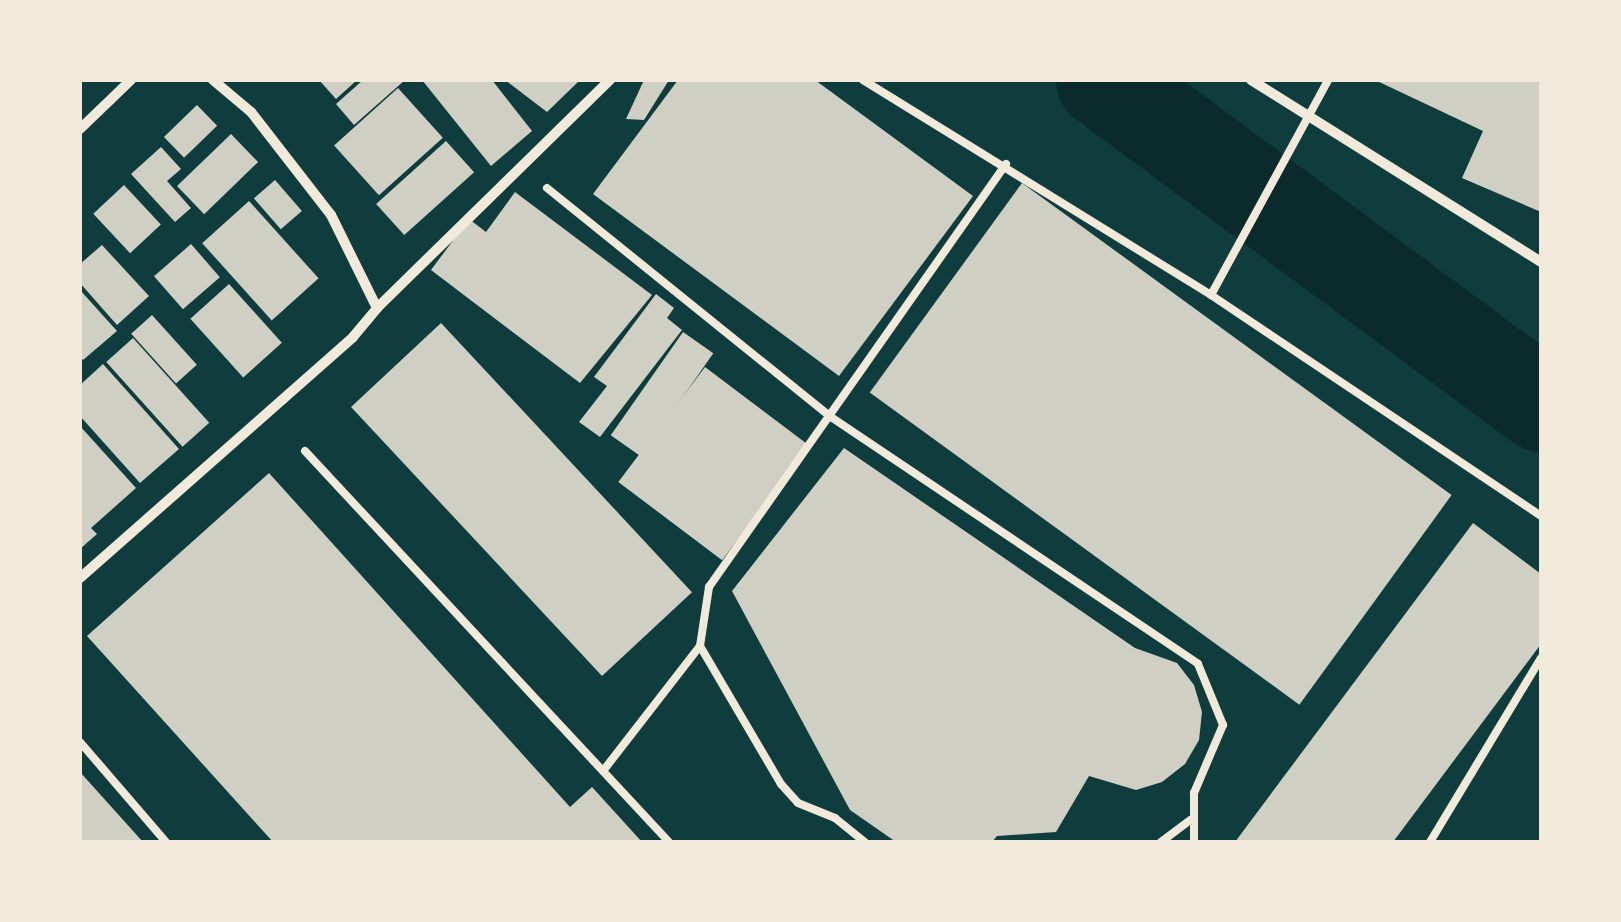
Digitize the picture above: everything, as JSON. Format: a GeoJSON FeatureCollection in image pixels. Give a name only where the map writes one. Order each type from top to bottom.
{"type":"FeatureCollection","features":[{"type":"Feature","properties":{"kind":"street"},"geometry":{"type":"LineString","coordinates":[[108,80],[120,90]]}},
{"type":"Feature","properties":{"kind":"street"},"geometry":{"type":"LineString","coordinates":[[80,129],[131,80]]}},
{"type":"Feature","properties":{"kind":"street"},"geometry":{"type":"LineString","coordinates":[[214,80],[252,112],[330,215],[376,308]]}},
{"type":"Feature","properties":{"kind":"street"},"geometry":{"type":"LineString","coordinates":[[80,578],[353,337],[376,308],[610,80]]}},
{"type":"Feature","properties":{"kind":"street"},"geometry":{"type":"LineString","coordinates":[[1251,80],[1541,262]]}},
{"type":"Feature","properties":{"kind":"lane"},"geometry":{"type":"LineString","coordinates":[[863,80],[1006,164],[1211,295],[1541,516]]}},
{"type":"Feature","properties":{"kind":"lane"},"geometry":{"type":"LineString","coordinates":[[1211,295],[1311,118],[1328,80]]}},
{"type":"Feature","properties":{"kind":"lane"},"geometry":{"type":"LineString","coordinates":[[603,771],[700,646],[708,587],[831,418],[1006,164]]}},
{"type":"Feature","properties":{"kind":"lane"},"geometry":{"type":"LineString","coordinates":[[547,188],[831,418],[1198,664],[1224,724],[1190,820],[1194,842]]}},
{"type":"Feature","properties":{"kind":"lane"},"geometry":{"type":"LineString","coordinates":[[305,451],[670,842]]}},
{"type":"Feature","properties":{"kind":"lane"},"geometry":{"type":"LineString","coordinates":[[700,646],[780,784],[798,803],[835,818],[865,842]]}},
{"type":"Feature","properties":{"kind":"lane"},"geometry":{"type":"LineString","coordinates":[[1430,842],[1541,658]]}},
{"type":"Feature","properties":{"kind":"lane"},"geometry":{"type":"LineString","coordinates":[[80,742],[166,842]]}},
{"type":"Feature","properties":{"kind":"lane"},"geometry":{"type":"LineString","coordinates":[[1161,842],[1190,820]]}},
{"type":"Feature","properties":{"kind":"building"},"geometry":{"type":"Polygon","coordinates":[[[319,80],[357,80],[336,99],[319,80]]]}},
{"type":"Feature","properties":{"kind":"building"},"geometry":{"type":"Polygon","coordinates":[[[363,80],[405,80],[354,125],[336,104],[363,80]]]}},
{"type":"Feature","properties":{"kind":"building"},"geometry":{"type":"Polygon","coordinates":[[[422,80],[492,80],[532,131],[491,166],[422,80]]]}},
{"type":"Feature","properties":{"kind":"building"},"geometry":{"type":"Polygon","coordinates":[[[505,80],[580,80],[547,112],[505,80]]]}},
{"type":"Feature","properties":{"kind":"building"},"geometry":{"type":"Polygon","coordinates":[[[644,80],[669,80],[644,120],[626,119],[644,80]]]}},
{"type":"Feature","properties":{"kind":"building"},"geometry":{"type":"Polygon","coordinates":[[[678,80],[815,80],[973,196],[839,376],[593,194],[678,80]]]}},
{"type":"Feature","properties":{"kind":"building"},"geometry":{"type":"Polygon","coordinates":[[[1375,80],[1541,80],[1541,212],[1462,178],[1483,131],[1375,80]]]}},
{"type":"Feature","properties":{"kind":"building"},"geometry":{"type":"Polygon","coordinates":[[[398,88],[443,138],[379,195],[334,146],[398,88]]]}},
{"type":"Feature","properties":{"kind":"building"},"geometry":{"type":"Polygon","coordinates":[[[197,105],[217,126],[184,158],[164,137],[197,105]]]}},
{"type":"Feature","properties":{"kind":"building"},"geometry":{"type":"Polygon","coordinates":[[[231,134],[258,162],[204,214],[177,186],[231,134]]]}},
{"type":"Feature","properties":{"kind":"building"},"geometry":{"type":"Polygon","coordinates":[[[446,141],[474,172],[404,235],[376,204],[446,141]]]}},
{"type":"Feature","properties":{"kind":"building"},"geometry":{"type":"Polygon","coordinates":[[[161,147],[181,169],[167,181],[191,208],[175,222],[131,174],[161,147]]]}},
{"type":"Feature","properties":{"kind":"building"},"geometry":{"type":"Polygon","coordinates":[[[275,180],[302,211],[281,229],[254,198],[275,180]]]}},
{"type":"Feature","properties":{"kind":"building"},"geometry":{"type":"Polygon","coordinates":[[[1022,183],[1452,495],[1299,705],[870,393],[1022,183]]]}},
{"type":"Feature","properties":{"kind":"building"},"geometry":{"type":"Polygon","coordinates":[[[124,185],[161,224],[130,253],[93,214],[124,185]]]}},
{"type":"Feature","properties":{"kind":"building"},"geometry":{"type":"Polygon","coordinates":[[[515,192],[652,295],[580,383],[431,270],[469,219],[486,232],[515,192]]]}},
{"type":"Feature","properties":{"kind":"building"},"geometry":{"type":"Polygon","coordinates":[[[249,201],[319,278],[272,320],[202,243],[249,201]]]}},
{"type":"Feature","properties":{"kind":"building"},"geometry":{"type":"Polygon","coordinates":[[[191,244],[220,277],[183,309],[154,276],[191,244]]]}},
{"type":"Feature","properties":{"kind":"building"},"geometry":{"type":"Polygon","coordinates":[[[102,245],[149,296],[117,325],[80,283],[80,264],[102,245]]]}},
{"type":"Feature","properties":{"kind":"building"},"geometry":{"type":"Polygon","coordinates":[[[229,284],[282,343],[243,378],[190,319],[229,284]]]}},
{"type":"Feature","properties":{"kind":"building"},"geometry":{"type":"Polygon","coordinates":[[[80,290],[117,331],[83,360],[80,356],[80,290]]]}},
{"type":"Feature","properties":{"kind":"building"},"geometry":{"type":"Polygon","coordinates":[[[656,294],[674,308],[667,318],[682,330],[600,437],[579,422],[607,386],[594,377],[656,294]]]}},
{"type":"Feature","properties":{"kind":"building"},"geometry":{"type":"Polygon","coordinates":[[[152,315],[197,365],[176,384],[131,334],[152,315]]]}},
{"type":"Feature","properties":{"kind":"building"},"geometry":{"type":"Polygon","coordinates":[[[441,323],[692,592],[602,676],[351,407],[441,323]]]}},
{"type":"Feature","properties":{"kind":"building"},"geometry":{"type":"Polygon","coordinates":[[[683,332],[713,353],[641,456],[611,435],[683,332]]]}},
{"type":"Feature","properties":{"kind":"building"},"geometry":{"type":"Polygon","coordinates":[[[133,338],[209,423],[183,447],[106,362],[133,338]]]}},
{"type":"Feature","properties":{"kind":"building"},"geometry":{"type":"Polygon","coordinates":[[[103,364],[179,449],[140,483],[80,416],[80,385],[103,364]]]}},
{"type":"Feature","properties":{"kind":"building"},"geometry":{"type":"Polygon","coordinates":[[[705,367],[809,445],[722,560],[618,482],[705,367]]]}},
{"type":"Feature","properties":{"kind":"building"},"geometry":{"type":"Polygon","coordinates":[[[80,426],[136,488],[91,528],[97,534],[80,549],[80,426]]]}},
{"type":"Feature","properties":{"kind":"building"},"geometry":{"type":"Polygon","coordinates":[[[844,448],[1135,648],[1177,663],[1194,685],[1202,712],[1199,740],[1185,764],[1162,782],[1136,790],[1089,776],[1056,832],[997,836],[992,842],[896,842],[850,810],[732,591],[844,448]]]}},
{"type":"Feature","properties":{"kind":"building"},"geometry":{"type":"Polygon","coordinates":[[[269,473],[570,807],[592,787],[642,842],[273,842],[87,636],[269,473]]]}},
{"type":"Feature","properties":{"kind":"building"},"geometry":{"type":"Polygon","coordinates":[[[1473,523],[1541,574],[1541,644],[1393,842],[1235,842],[1473,523]]]}},
{"type":"Feature","properties":{"kind":"building"},"geometry":{"type":"Polygon","coordinates":[[[80,772],[143,842],[80,842],[80,772]]]}},
{"type":"Feature","properties":{"kind":"waterway"},"geometry":{"type":"LineString","coordinates":[[1103,80],[1541,404]]}}]}
